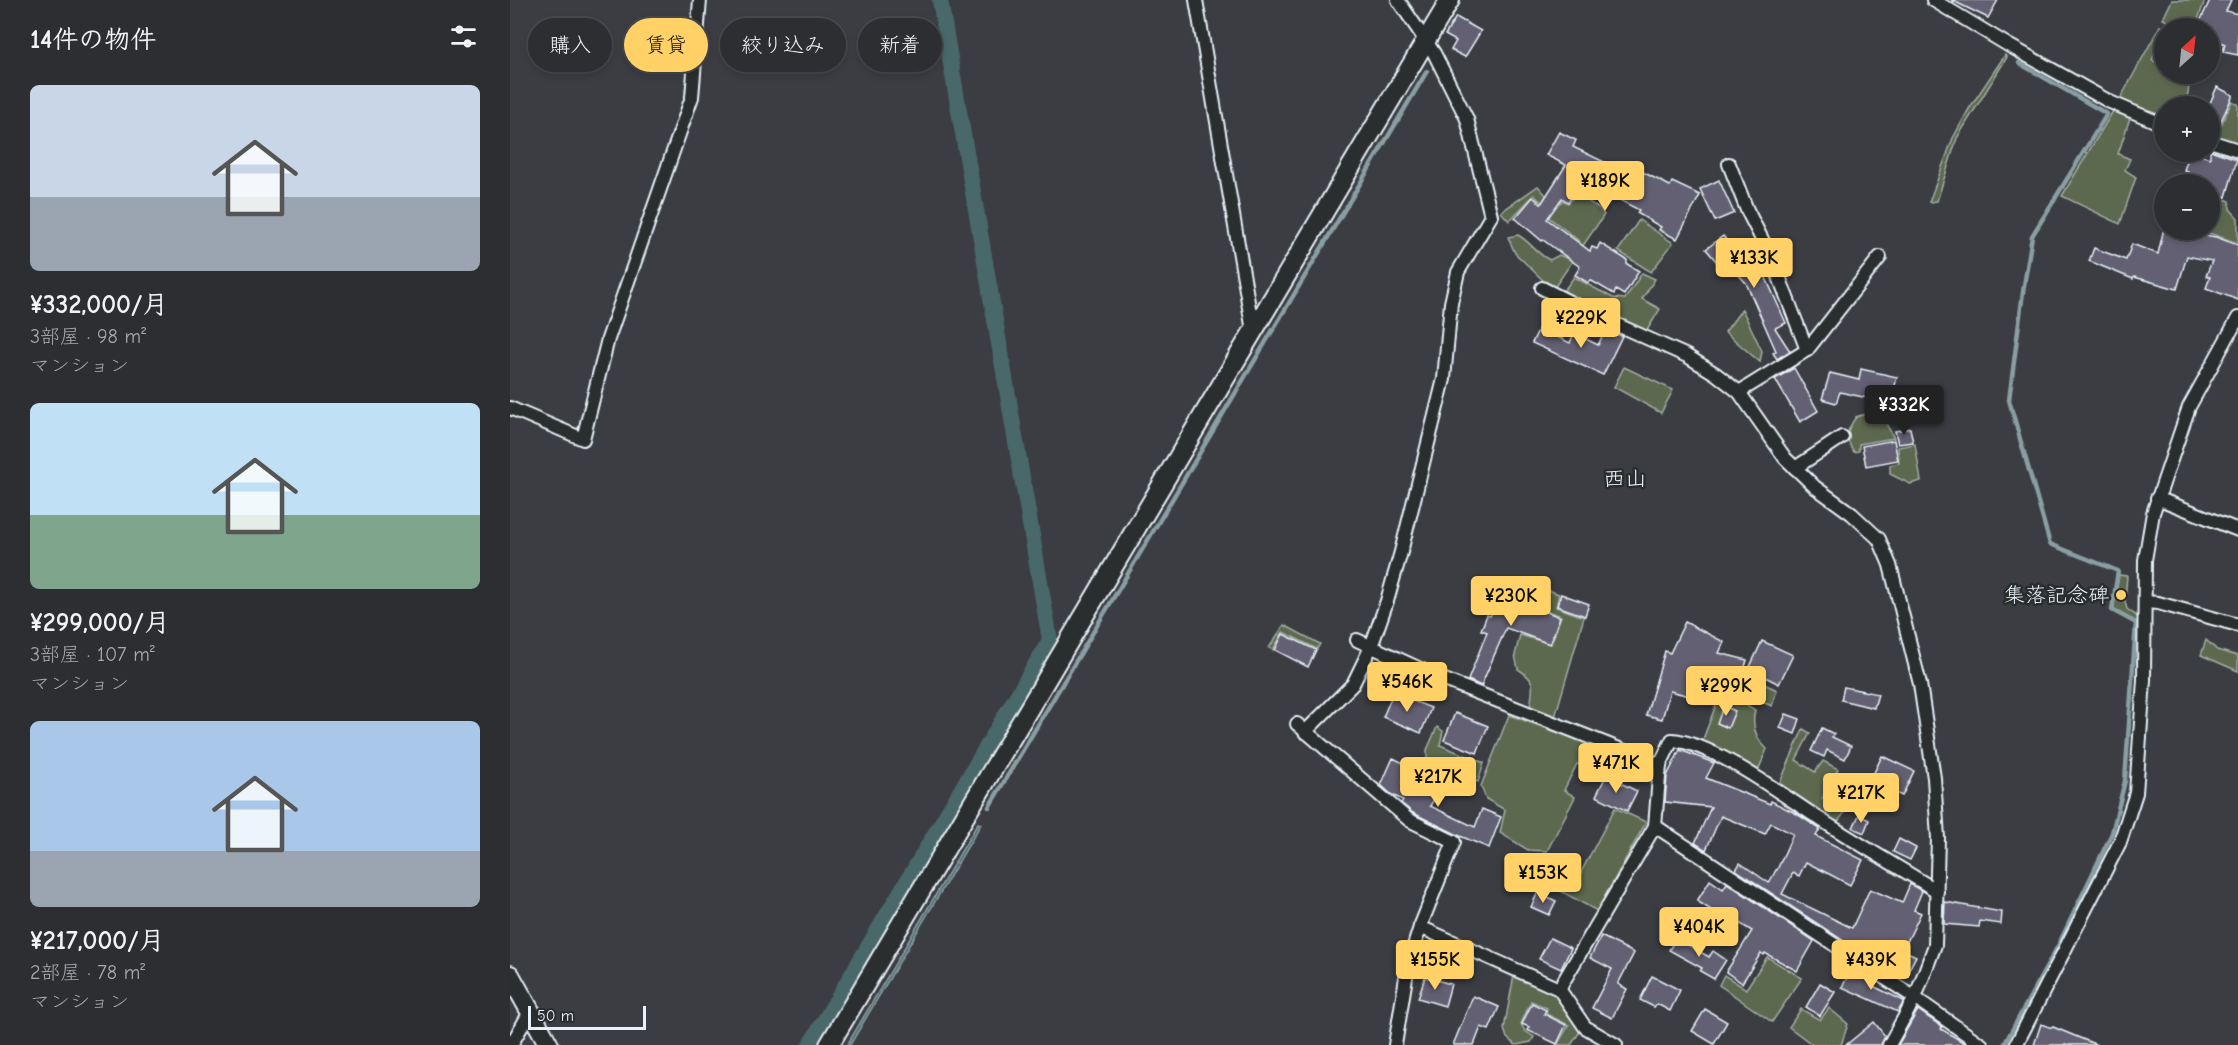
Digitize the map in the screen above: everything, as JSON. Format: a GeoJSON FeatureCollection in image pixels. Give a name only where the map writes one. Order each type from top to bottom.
{"type":"FeatureCollection","features":[{"type":"Feature","properties":{"kind":"street"},"geometry":{"type":"LineString","coordinates":[[510,408],[583,439],[608,339],[692,97],[700,0]]}},
{"type":"Feature","properties":{"kind":"street"},"geometry":{"type":"LineString","coordinates":[[1196,0],[1253,331]]}},
{"type":"Feature","properties":{"kind":"street"},"geometry":{"type":"LineString","coordinates":[[1395,1045],[1408,965],[1420,927],[1454,842],[1409,820],[1301,728],[1353,684],[1371,647],[1398,562],[1444,379],[1451,303],[1458,272],[1491,216],[1467,119],[1434,53],[1398,0]]}},
{"type":"Feature","properties":{"kind":"street"},"geometry":{"type":"LineString","coordinates":[[829,1045],[1450,0]]}},
{"type":"Feature","properties":{"kind":"street"},"geometry":{"type":"LineString","coordinates":[[1933,0],[2110,102],[2154,121]]}},
{"type":"Feature","properties":{"kind":"street"},"geometry":{"type":"LineString","coordinates":[[2220,144],[2238,150]]}},
{"type":"Feature","properties":{"kind":"street"},"geometry":{"type":"LineString","coordinates":[[1729,164],[1747,210],[1773,261],[1807,350]]}},
{"type":"Feature","properties":{"kind":"street"},"geometry":{"type":"LineString","coordinates":[[1739,392],[1807,350],[1880,257]]}},
{"type":"Feature","properties":{"kind":"street"},"geometry":{"type":"LineString","coordinates":[[1542,288],[1593,314],[1687,356],[1716,374],[1739,392],[1785,458],[1815,487],[1852,514],[1879,539],[1890,565],[1920,684],[1932,766],[1938,838],[1935,945],[1915,998],[1889,1045]]}},
{"type":"Feature","properties":{"kind":"street"},"geometry":{"type":"LineString","coordinates":[[2016,1045],[2120,842],[2136,793],[2144,680],[2145,560],[2157,498],[2189,407],[2238,318]]}},
{"type":"Feature","properties":{"kind":"street"},"geometry":{"type":"LineString","coordinates":[[1796,468],[1842,437]]}},
{"type":"Feature","properties":{"kind":"street"},"geometry":{"type":"LineString","coordinates":[[2157,498],[2238,530]]}},
{"type":"Feature","properties":{"kind":"street"},"geometry":{"type":"LineString","coordinates":[[2145,602],[2158,603],[2238,625]]}},
{"type":"Feature","properties":{"kind":"street"},"geometry":{"type":"LineString","coordinates":[[1357,640],[1442,679],[1660,765]]}},
{"type":"Feature","properties":{"kind":"street"},"geometry":{"type":"LineString","coordinates":[[1559,989],[1655,826],[1660,765],[1672,740],[1685,741],[1732,762],[1828,825],[1936,891]]}},
{"type":"Feature","properties":{"kind":"street"},"geometry":{"type":"LineString","coordinates":[[1655,826],[1982,1045]]}},
{"type":"Feature","properties":{"kind":"street"},"geometry":{"type":"LineString","coordinates":[[1420,927],[1559,989],[1585,1027],[1616,1045]]}},
{"type":"Feature","properties":{"kind":"street"},"geometry":{"type":"LineString","coordinates":[[510,975],[549,1045]]}},
{"type":"Feature","properties":{"kind":"street"},"geometry":{"type":"LineString","coordinates":[[512,1039],[530,1012]]}},
{"type":"Feature","properties":{"kind":"green space"},"geometry":{"type":"Polygon","coordinates":[[[2172,0],[2205,0],[2199,18],[2163,18],[2172,0]]]}},
{"type":"Feature","properties":{"kind":"green space"},"geometry":{"type":"Polygon","coordinates":[[[2154,37],[2152,60],[2154,61],[2154,84],[2188,84],[2187,96],[2154,96],[2154,115],[2119,101],[2154,37]]]}},
{"type":"Feature","properties":{"kind":"green space"},"geometry":{"type":"Polygon","coordinates":[[[2005,55],[2007,57],[1957,138],[1937,201],[1929,202],[1953,138],[1969,109],[2005,55]]]}},
{"type":"Feature","properties":{"kind":"green space"},"geometry":{"type":"Polygon","coordinates":[[[2232,101],[2238,104],[2238,143],[2220,137],[2220,127],[2232,101]]]}},
{"type":"Feature","properties":{"kind":"green space"},"geometry":{"type":"Polygon","coordinates":[[[2113,111],[2130,118],[2118,154],[2130,159],[2125,170],[2136,177],[2120,224],[2062,196],[2113,111]]]}},
{"type":"Feature","properties":{"kind":"green space"},"geometry":{"type":"Polygon","coordinates":[[[1538,186],[1546,195],[1560,203],[1562,200],[1568,203],[1577,194],[1600,209],[1604,215],[1554,288],[1551,288],[1515,253],[1508,237],[1518,235],[1550,260],[1559,255],[1566,258],[1579,241],[1542,212],[1545,206],[1534,195],[1509,221],[1501,212],[1538,186]]]}},
{"type":"Feature","properties":{"kind":"green space"},"geometry":{"type":"Polygon","coordinates":[[[2220,198],[2230,201],[2230,209],[2238,218],[2238,243],[2220,237],[2220,198]]]}},
{"type":"Feature","properties":{"kind":"green space"},"geometry":{"type":"Polygon","coordinates":[[[1639,220],[1673,243],[1651,272],[1618,251],[1639,220]]]}},
{"type":"Feature","properties":{"kind":"green space"},"geometry":{"type":"Polygon","coordinates":[[[1642,273],[1655,279],[1642,299],[1660,309],[1646,332],[1562,293],[1574,277],[1613,298],[1625,299],[1642,273]]]}},
{"type":"Feature","properties":{"kind":"green space"},"geometry":{"type":"Polygon","coordinates":[[[1742,309],[1762,351],[1760,362],[1725,332],[1742,309]]]}},
{"type":"Feature","properties":{"kind":"green space"},"geometry":{"type":"Polygon","coordinates":[[[1624,367],[1673,390],[1661,413],[1614,387],[1624,367]]]}},
{"type":"Feature","properties":{"kind":"green space"},"geometry":{"type":"Polygon","coordinates":[[[1865,414],[1872,419],[1885,422],[1894,438],[1859,444],[1859,451],[1854,452],[1849,442],[1848,430],[1856,417],[1865,414]]]}},
{"type":"Feature","properties":{"kind":"green space"},"geometry":{"type":"Polygon","coordinates":[[[1915,444],[1921,481],[1910,484],[1890,474],[1890,465],[1899,463],[1898,447],[1915,444]]]}},
{"type":"Feature","properties":{"kind":"green space"},"geometry":{"type":"Polygon","coordinates":[[[2119,575],[2127,576],[2125,602],[2127,609],[2138,617],[2138,623],[2113,610],[2119,575]]]}},
{"type":"Feature","properties":{"kind":"green space"},"geometry":{"type":"Polygon","coordinates":[[[1528,583],[1559,594],[1556,607],[1584,617],[1555,717],[1530,707],[1531,681],[1518,669],[1515,655],[1520,635],[1551,644],[1561,616],[1523,602],[1528,583]]]}},
{"type":"Feature","properties":{"kind":"green space"},"geometry":{"type":"Polygon","coordinates":[[[1284,625],[1320,644],[1317,649],[1283,632],[1273,650],[1269,648],[1284,625]]]}},
{"type":"Feature","properties":{"kind":"green space"},"geometry":{"type":"Polygon","coordinates":[[[2206,640],[2217,650],[2238,656],[2238,671],[2201,655],[2206,640]]]}},
{"type":"Feature","properties":{"kind":"green space"},"geometry":{"type":"Polygon","coordinates":[[[1745,675],[1777,690],[1772,706],[1757,700],[1745,689],[1745,675]]]}},
{"type":"Feature","properties":{"kind":"green space"},"geometry":{"type":"Polygon","coordinates":[[[1722,689],[1755,710],[1755,731],[1767,749],[1758,771],[1702,742],[1722,689]]]}},
{"type":"Feature","properties":{"kind":"green space"},"geometry":{"type":"Polygon","coordinates":[[[1509,715],[1653,766],[1650,781],[1624,779],[1577,764],[1564,790],[1575,797],[1547,851],[1528,850],[1500,833],[1505,810],[1486,799],[1481,786],[1509,715]]]}},
{"type":"Feature","properties":{"kind":"green space"},"geometry":{"type":"Polygon","coordinates":[[[1437,727],[1443,731],[1440,745],[1484,763],[1478,782],[1427,761],[1427,750],[1437,727]]]}},
{"type":"Feature","properties":{"kind":"green space"},"geometry":{"type":"Polygon","coordinates":[[[1803,729],[1810,733],[1796,760],[1815,772],[1823,761],[1838,769],[1822,799],[1845,812],[1837,823],[1779,785],[1803,729]]]}},
{"type":"Feature","properties":{"kind":"green space"},"geometry":{"type":"Polygon","coordinates":[[[1615,808],[1646,822],[1597,911],[1535,877],[1550,860],[1580,874],[1615,808]]]}},
{"type":"Feature","properties":{"kind":"green space"},"geometry":{"type":"Polygon","coordinates":[[[1767,957],[1802,978],[1772,1022],[1719,985],[1724,975],[1746,989],[1767,957]]]}},
{"type":"Feature","properties":{"kind":"green space"},"geometry":{"type":"Polygon","coordinates":[[[1514,975],[1554,991],[1581,1030],[1571,1045],[1557,1045],[1569,1025],[1546,1014],[1547,1008],[1531,1001],[1521,1024],[1525,1031],[1534,1037],[1531,1042],[1516,1045],[1507,1038],[1504,1029],[1514,975]]]}},
{"type":"Feature","properties":{"kind":"green space"},"geometry":{"type":"Polygon","coordinates":[[[1829,1008],[1848,1024],[1841,1045],[1813,1045],[1789,1027],[1801,1009],[1820,1020],[1829,1008]]]}},
{"type":"Feature","properties":{"kind":"water"},"geometry":{"type":"Polygon","coordinates":[[[978,823],[981,824],[850,1045],[847,1045],[978,823]]]}},
{"type":"Feature","properties":{"kind":"building"},"geometry":{"type":"Polygon","coordinates":[[[1951,0],[1998,0],[1988,18],[1951,0]]]}},
{"type":"Feature","properties":{"kind":"building"},"geometry":{"type":"Polygon","coordinates":[[[2210,0],[2231,0],[2226,11],[2238,14],[2238,55],[2223,52],[2225,44],[2220,42],[2220,18],[2202,18],[2210,0]]]}},
{"type":"Feature","properties":{"kind":"building"},"geometry":{"type":"Polygon","coordinates":[[[1456,17],[1481,31],[1465,57],[1451,50],[1456,41],[1445,35],[1456,17]]]}},
{"type":"Feature","properties":{"kind":"building"},"geometry":{"type":"Polygon","coordinates":[[[2217,87],[2233,95],[2220,123],[2220,96],[2213,96],[2217,87]]]}},
{"type":"Feature","properties":{"kind":"building"},"geometry":{"type":"Polygon","coordinates":[[[1559,132],[1576,140],[1573,147],[1635,177],[1639,170],[1670,186],[1672,182],[1700,195],[1677,239],[1659,230],[1661,227],[1637,213],[1639,210],[1582,180],[1568,202],[1562,198],[1547,219],[1590,251],[1592,247],[1597,249],[1600,243],[1627,260],[1627,264],[1639,271],[1624,295],[1616,290],[1614,294],[1590,280],[1588,283],[1575,275],[1580,267],[1542,241],[1515,218],[1533,197],[1541,204],[1566,165],[1546,155],[1559,132]]]}},
{"type":"Feature","properties":{"kind":"building"},"geometry":{"type":"Polygon","coordinates":[[[2220,153],[2237,159],[2226,197],[2220,195],[2220,174],[2187,174],[2188,171],[2184,170],[2187,162],[2220,162],[2220,153]]]}},
{"type":"Feature","properties":{"kind":"building"},"geometry":{"type":"Polygon","coordinates":[[[1719,180],[1734,213],[1715,221],[1700,189],[1719,180]]]}},
{"type":"Feature","properties":{"kind":"building"},"geometry":{"type":"Polygon","coordinates":[[[1723,236],[1742,259],[1749,254],[1762,269],[1786,323],[1775,328],[1790,351],[1777,359],[1773,353],[1776,351],[1746,283],[1728,263],[1722,268],[1706,249],[1723,236]]]}},
{"type":"Feature","properties":{"kind":"building"},"geometry":{"type":"Polygon","coordinates":[[[2220,238],[2238,245],[2238,300],[2206,288],[2210,277],[2206,276],[2212,261],[2187,256],[2177,289],[2134,277],[2133,279],[2089,261],[2094,248],[2126,260],[2132,244],[2158,254],[2161,240],[2220,238]]]}},
{"type":"Feature","properties":{"kind":"building"},"geometry":{"type":"Polygon","coordinates":[[[1539,328],[1570,343],[1574,333],[1598,345],[1606,329],[1622,336],[1603,375],[1532,343],[1539,328]]]}},
{"type":"Feature","properties":{"kind":"building"},"geometry":{"type":"Polygon","coordinates":[[[1794,368],[1818,411],[1800,422],[1775,379],[1794,368]]]}},
{"type":"Feature","properties":{"kind":"building"},"geometry":{"type":"Polygon","coordinates":[[[1861,369],[1897,377],[1891,403],[1840,392],[1836,403],[1822,399],[1830,373],[1859,380],[1861,369]]]}},
{"type":"Feature","properties":{"kind":"building"},"geometry":{"type":"Polygon","coordinates":[[[1910,428],[1913,442],[1898,444],[1895,431],[1910,428]]]}},
{"type":"Feature","properties":{"kind":"building"},"geometry":{"type":"Polygon","coordinates":[[[1894,440],[1898,460],[1866,466],[1862,446],[1894,440]]]}},
{"type":"Feature","properties":{"kind":"building"},"geometry":{"type":"Polygon","coordinates":[[[1505,581],[1526,589],[1521,602],[1560,617],[1550,644],[1506,628],[1481,686],[1468,680],[1487,632],[1481,630],[1487,615],[1490,616],[1495,607],[1505,581]]]}},
{"type":"Feature","properties":{"kind":"building"},"geometry":{"type":"Polygon","coordinates":[[[1561,594],[1589,604],[1585,616],[1557,606],[1561,594]]]}},
{"type":"Feature","properties":{"kind":"building"},"geometry":{"type":"Polygon","coordinates":[[[1685,622],[1724,642],[1719,653],[1747,660],[1741,680],[1716,673],[1709,701],[1670,691],[1662,719],[1646,715],[1665,651],[1670,653],[1685,622]]]}},
{"type":"Feature","properties":{"kind":"building"},"geometry":{"type":"Polygon","coordinates":[[[1283,634],[1316,650],[1308,667],[1275,650],[1283,634]]]}},
{"type":"Feature","properties":{"kind":"building"},"geometry":{"type":"Polygon","coordinates":[[[1762,641],[1793,655],[1779,684],[1749,669],[1762,641]]]}},
{"type":"Feature","properties":{"kind":"building"},"geometry":{"type":"Polygon","coordinates":[[[1844,687],[1878,694],[1874,708],[1841,700],[1844,687]]]}},
{"type":"Feature","properties":{"kind":"building"},"geometry":{"type":"Polygon","coordinates":[[[1393,693],[1431,708],[1421,733],[1383,717],[1393,693]]]}},
{"type":"Feature","properties":{"kind":"building"},"geometry":{"type":"Polygon","coordinates":[[[1724,706],[1735,711],[1728,728],[1717,723],[1724,706]]]}},
{"type":"Feature","properties":{"kind":"building"},"geometry":{"type":"Polygon","coordinates":[[[1455,713],[1488,726],[1477,753],[1444,740],[1455,713]]]}},
{"type":"Feature","properties":{"kind":"building"},"geometry":{"type":"Polygon","coordinates":[[[1786,714],[1800,719],[1795,734],[1780,728],[1786,714]]]}},
{"type":"Feature","properties":{"kind":"building"},"geometry":{"type":"Polygon","coordinates":[[[1822,728],[1834,734],[1832,737],[1851,746],[1845,759],[1827,750],[1824,757],[1811,751],[1822,728]]]}},
{"type":"Feature","properties":{"kind":"building"},"geometry":{"type":"Polygon","coordinates":[[[1680,750],[1714,763],[1706,778],[1770,804],[1771,801],[1797,814],[1820,829],[1816,836],[1863,860],[1850,885],[1806,862],[1799,876],[1793,873],[1782,894],[1852,928],[1870,889],[1902,903],[1910,884],[1922,891],[1914,910],[1921,913],[1903,950],[1916,956],[1907,973],[1873,956],[1871,959],[1736,870],[1740,863],[1769,883],[1793,834],[1771,823],[1765,834],[1721,816],[1706,850],[1695,843],[1711,807],[1665,802],[1667,776],[1680,750]]]}},
{"type":"Feature","properties":{"kind":"building"},"geometry":{"type":"Polygon","coordinates":[[[1882,756],[1914,771],[1902,796],[1870,781],[1882,756]]]}},
{"type":"Feature","properties":{"kind":"building"},"geometry":{"type":"Polygon","coordinates":[[[1393,758],[1410,766],[1402,783],[1434,799],[1430,806],[1475,827],[1482,809],[1501,817],[1489,848],[1413,813],[1401,803],[1403,800],[1392,795],[1381,785],[1393,758]]]}},
{"type":"Feature","properties":{"kind":"building"},"geometry":{"type":"Polygon","coordinates":[[[1842,774],[1863,784],[1851,810],[1830,800],[1842,774]]]}},
{"type":"Feature","properties":{"kind":"building"},"geometry":{"type":"Polygon","coordinates":[[[1606,776],[1637,791],[1627,811],[1596,796],[1606,776]]]}},
{"type":"Feature","properties":{"kind":"building"},"geometry":{"type":"Polygon","coordinates":[[[1859,815],[1869,820],[1864,833],[1853,828],[1859,815]]]}},
{"type":"Feature","properties":{"kind":"building"},"geometry":{"type":"Polygon","coordinates":[[[1899,839],[1916,848],[1910,860],[1893,852],[1899,839]]]}},
{"type":"Feature","properties":{"kind":"building"},"geometry":{"type":"Polygon","coordinates":[[[1710,880],[1723,889],[1727,883],[1814,941],[1797,971],[1761,953],[1742,983],[1726,972],[1752,931],[1730,917],[1728,921],[1697,901],[1710,880]]]}},
{"type":"Feature","properties":{"kind":"building"},"geometry":{"type":"Polygon","coordinates":[[[1538,892],[1556,901],[1549,915],[1531,907],[1538,892]]]}},
{"type":"Feature","properties":{"kind":"building"},"geometry":{"type":"Polygon","coordinates":[[[1945,902],[2002,912],[2001,924],[1980,921],[1979,927],[1944,924],[1945,902]]]}},
{"type":"Feature","properties":{"kind":"building"},"geometry":{"type":"Polygon","coordinates":[[[1601,936],[1634,953],[1618,984],[1627,989],[1612,1018],[1592,1008],[1612,969],[1590,958],[1601,936]]]}},
{"type":"Feature","properties":{"kind":"building"},"geometry":{"type":"Polygon","coordinates":[[[1550,938],[1571,948],[1561,969],[1539,959],[1550,938]]]}},
{"type":"Feature","properties":{"kind":"building"},"geometry":{"type":"Polygon","coordinates":[[[1676,938],[1709,957],[1713,951],[1726,960],[1714,979],[1700,971],[1702,968],[1669,950],[1676,938]]]}},
{"type":"Feature","properties":{"kind":"building"},"geometry":{"type":"Polygon","coordinates":[[[1853,967],[1864,974],[1862,977],[1872,982],[1871,985],[1904,1001],[1898,1012],[1842,987],[1853,967]]]}},
{"type":"Feature","properties":{"kind":"building"},"geometry":{"type":"Polygon","coordinates":[[[1652,976],[1680,990],[1670,1011],[1657,1004],[1654,1007],[1640,1000],[1652,976]]]}},
{"type":"Feature","properties":{"kind":"building"},"geometry":{"type":"Polygon","coordinates":[[[1425,977],[1451,984],[1445,1006],[1418,998],[1425,977]]]}},
{"type":"Feature","properties":{"kind":"building"},"geometry":{"type":"Polygon","coordinates":[[[1820,983],[1835,992],[1820,1016],[1806,1007],[1820,983]]]}},
{"type":"Feature","properties":{"kind":"building"},"geometry":{"type":"Polygon","coordinates":[[[1473,996],[1499,1007],[1489,1030],[1481,1027],[1474,1045],[1453,1045],[1473,996]]]}},
{"type":"Feature","properties":{"kind":"building"},"geometry":{"type":"Polygon","coordinates":[[[1532,1003],[1546,1010],[1544,1014],[1566,1025],[1557,1044],[1527,1030],[1529,1027],[1522,1024],[1532,1003]]]}},
{"type":"Feature","properties":{"kind":"building"},"geometry":{"type":"Polygon","coordinates":[[[1705,1009],[1727,1022],[1714,1044],[1692,1031],[1705,1009]]]}},
{"type":"Feature","properties":{"kind":"building"},"geometry":{"type":"Polygon","coordinates":[[[1918,1010],[1942,1027],[1941,1029],[1968,1045],[1898,1045],[1918,1010]]]}},
{"type":"Feature","properties":{"kind":"building"},"geometry":{"type":"Polygon","coordinates":[[[1874,1022],[1885,1036],[1881,1045],[1846,1045],[1874,1022]]]}},
{"type":"Feature","properties":{"kind":"building"},"geometry":{"type":"Polygon","coordinates":[[[2041,1024],[2053,1027],[2097,1045],[2034,1045],[2041,1024]]]}},
{"type":"Feature","properties":{"kind":"waterway"},"geometry":{"type":"LineString","coordinates":[[810,1045],[1050,640],[940,0]]}},
{"type":"Feature","properties":{"kind":"waterway"},"geometry":{"type":"LineString","coordinates":[[2004,1045],[2059,944],[2112,833],[2125,781],[2136,623],[2112,610],[2118,571],[2050,544],[2009,400],[2032,236],[2107,114],[2019,63]]}},
{"type":"Feature","properties":{"kind":"waterway"},"geometry":{"type":"LineString","coordinates":[[989,807],[1427,71]]}},
{"type":"Feature","properties":{"kind":"place","name":"集落記念碑"},"geometry":{"type":"Point","coordinates":[2121,595]}},
{"type":"Feature","properties":{"kind":"district","name":"西山"},"geometry":{"type":"Point","coordinates":[1625,479]}}]}
